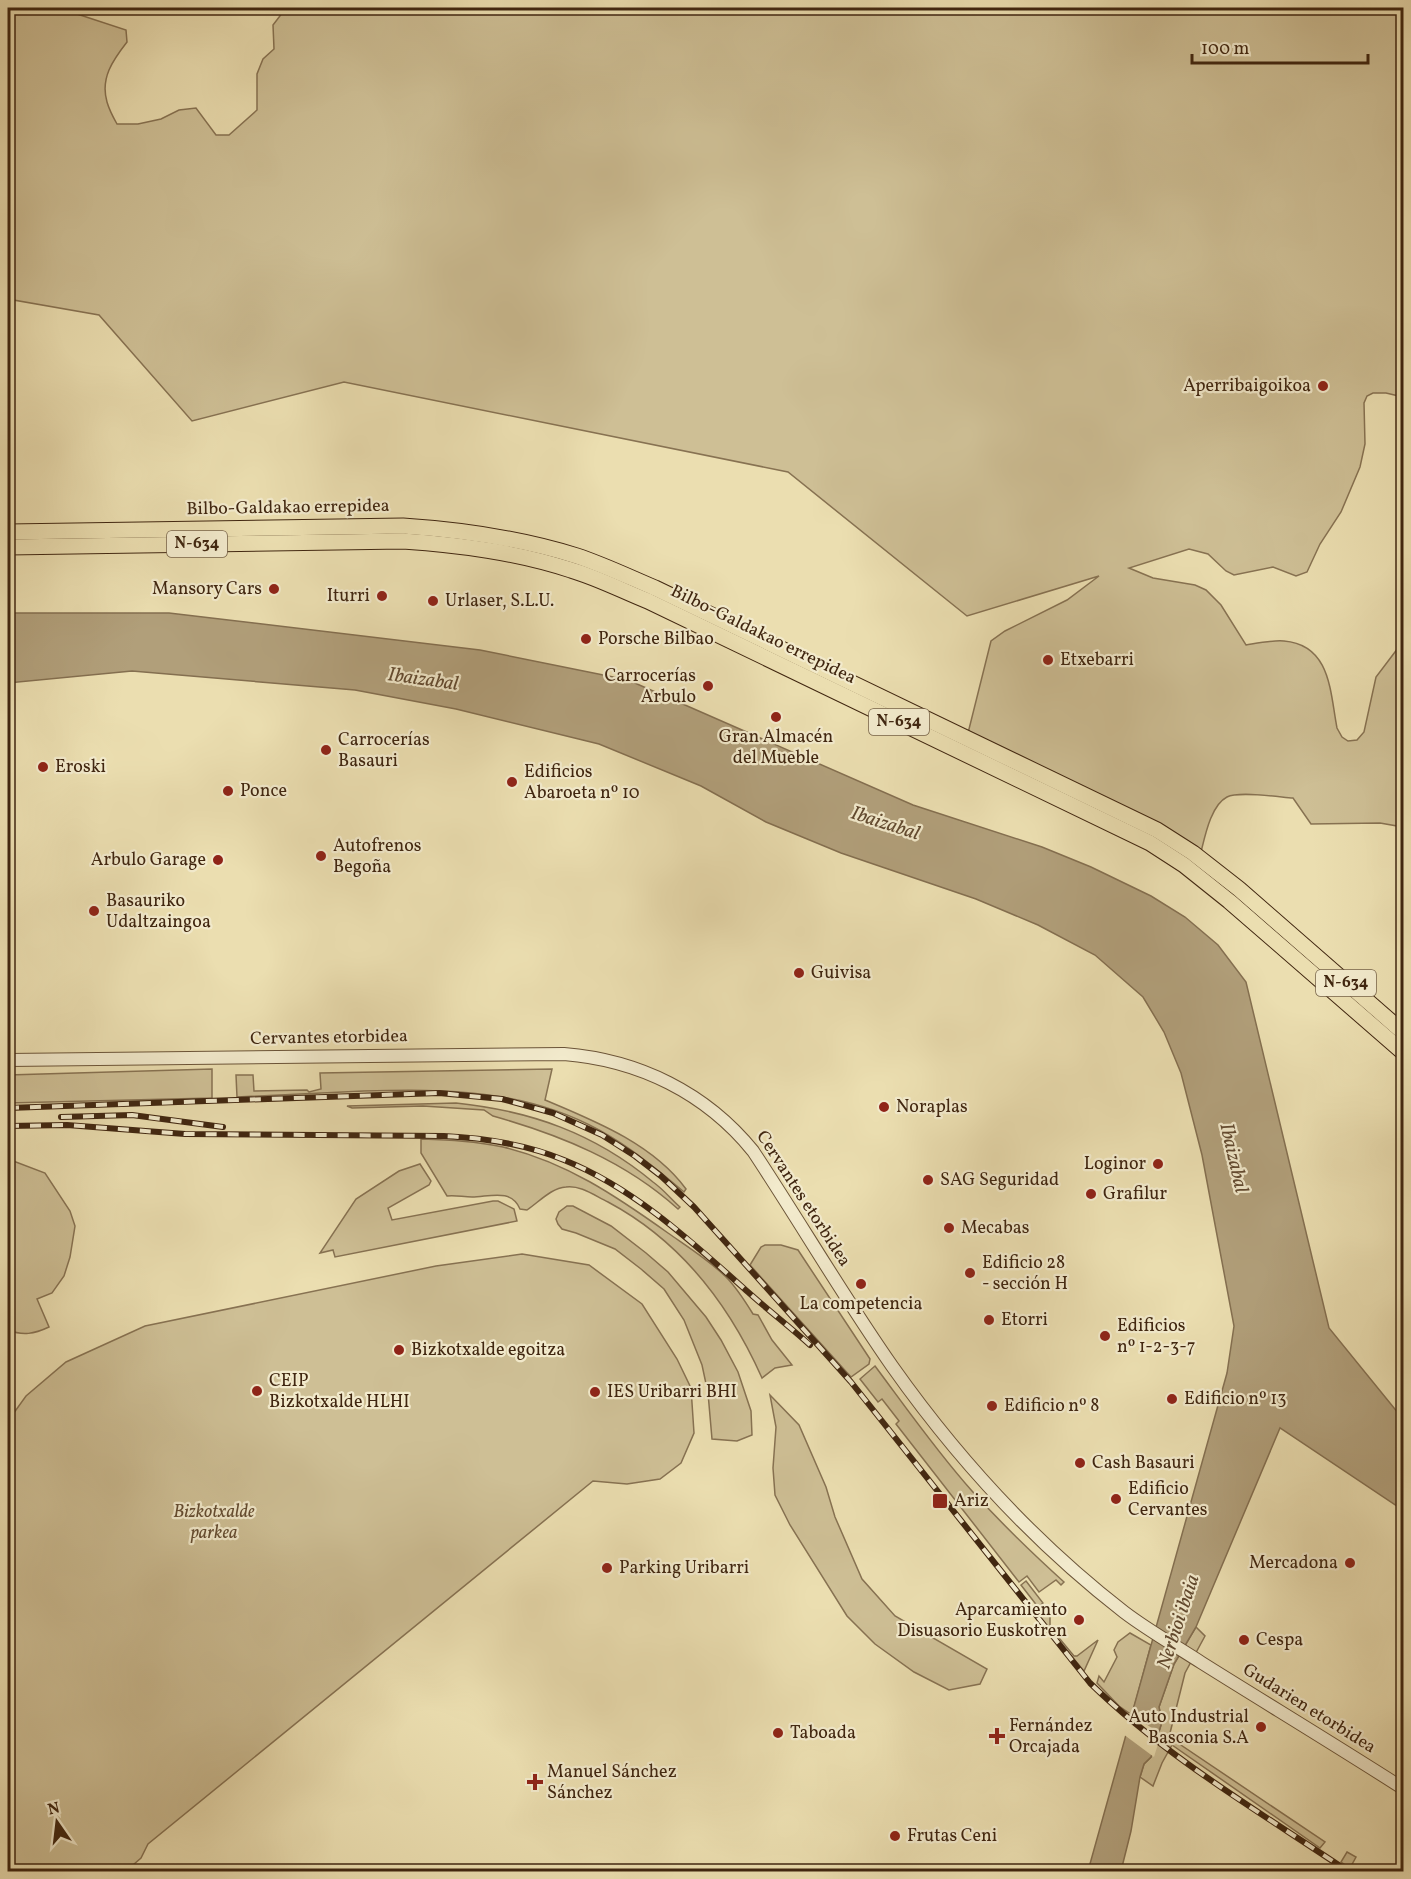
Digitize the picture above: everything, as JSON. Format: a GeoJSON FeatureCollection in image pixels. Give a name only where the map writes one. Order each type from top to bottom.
{"type":"FeatureCollection","features":[{"type":"Feature","properties":{"kind":"highway"},"geometry":{"type":"LineString","coordinates":[[8,524],[90,531]]}},
{"type":"Feature","properties":{"kind":"highway","name":"Bilbo-Galdakao errepidea"},"geometry":{"type":"LineString","coordinates":[[8,532],[403,526],[459,530],[525,541],[594,562],[664,592],[1151,827],[1193,853],[1216,871],[1404,1033]]}},
{"type":"Feature","properties":{"kind":"highway","name":"Bilbo-Galdakao errepidea"},"geometry":{"type":"LineString","coordinates":[[8,548],[403,541],[457,545],[510,554],[589,576],[648,601],[1150,843],[1184,865],[1229,901],[1404,1053]]}},
{"type":"Feature","properties":{"kind":"street","name":"Cervantes etorbidea"},"geometry":{"type":"LineString","coordinates":[[9,1059],[564,1054],[586,1056],[621,1064],[648,1072],[668,1082],[698,1100],[728,1123],[753,1151],[839,1287],[893,1366],[957,1450],[1002,1501],[1080,1575],[1142,1625],[1196,1659]]}},
{"type":"Feature","properties":{"kind":"street","name":"Gudarien etorbidea"},"geometry":{"type":"LineString","coordinates":[[1196,1659],[1404,1789]]}},
{"type":"Feature","properties":{"kind":"green space"},"geometry":{"type":"Polygon","coordinates":[[[8,8],[63,8],[126,30],[127,42],[109,70],[105,85],[107,102],[117,124],[138,124],[161,119],[179,110],[196,108],[216,135],[229,135],[257,110],[257,74],[263,59],[274,49],[273,25],[286,8],[1403,8],[1403,397],[1386,393],[1373,393],[1367,396],[1364,403],[1365,444],[1360,467],[1341,512],[1320,544],[1307,572],[1296,576],[1273,567],[1234,575],[1226,571],[1208,554],[1189,549],[1129,568],[1153,578],[1195,585],[1206,590],[1221,605],[1246,645],[1284,641],[1299,644],[1311,651],[1326,672],[1337,728],[1342,737],[1348,741],[1357,740],[1364,732],[1376,677],[1398,648],[1403,637],[1403,827],[1380,823],[1311,824],[1293,798],[1233,795],[1221,801],[1213,814],[1201,852],[968,733],[991,641],[1005,631],[1067,600],[1099,576],[967,616],[788,472],[344,382],[192,421],[99,315],[8,299],[8,8]]]}},
{"type":"Feature","properties":{"kind":"green space"},"geometry":{"type":"Polygon","coordinates":[[[212,1069],[212,1098],[8,1103],[8,1075],[212,1069]]]}},
{"type":"Feature","properties":{"kind":"green space"},"geometry":{"type":"Polygon","coordinates":[[[552,1069],[545,1100],[583,1116],[640,1147],[673,1173],[686,1189],[684,1192],[643,1159],[599,1130],[571,1116],[514,1099],[484,1094],[425,1090],[237,1097],[236,1075],[253,1075],[254,1091],[307,1090],[309,1092],[321,1089],[320,1073],[552,1069]]]}},
{"type":"Feature","properties":{"kind":"green space"},"geometry":{"type":"Polygon","coordinates":[[[456,1103],[536,1119],[585,1138],[631,1165],[680,1207],[678,1209],[658,1192],[614,1163],[567,1141],[493,1116],[484,1110],[423,1106],[352,1108],[347,1106],[456,1103]]]}},
{"type":"Feature","properties":{"kind":"green space"},"geometry":{"type":"Polygon","coordinates":[[[421,1139],[483,1143],[526,1153],[569,1171],[610,1193],[705,1259],[730,1281],[753,1314],[758,1315],[772,1340],[792,1365],[775,1368],[762,1378],[734,1325],[700,1277],[658,1236],[608,1202],[572,1187],[555,1190],[527,1210],[520,1209],[516,1202],[505,1196],[447,1196],[421,1153],[421,1139]]]}},
{"type":"Feature","properties":{"kind":"green space"},"geometry":{"type":"Polygon","coordinates":[[[8,1159],[45,1173],[70,1211],[75,1226],[64,1276],[52,1293],[37,1299],[49,1327],[28,1333],[8,1330],[8,1159]]]}},
{"type":"Feature","properties":{"kind":"green space"},"geometry":{"type":"Polygon","coordinates":[[[420,1164],[431,1181],[429,1185],[388,1208],[392,1220],[498,1201],[514,1209],[517,1221],[335,1257],[333,1250],[320,1253],[356,1199],[399,1171],[420,1164]]]}},
{"type":"Feature","properties":{"kind":"green space"},"geometry":{"type":"Polygon","coordinates":[[[567,1206],[573,1206],[611,1226],[646,1253],[668,1272],[706,1317],[738,1372],[751,1411],[752,1435],[737,1441],[712,1439],[708,1393],[702,1365],[684,1320],[664,1289],[615,1249],[562,1229],[556,1219],[559,1212],[567,1206]]]}},
{"type":"Feature","properties":{"kind":"green space"},"geometry":{"type":"Polygon","coordinates":[[[781,1245],[798,1250],[870,1359],[869,1364],[851,1377],[750,1265],[761,1247],[781,1245]]]}},
{"type":"Feature","properties":{"kind":"green space","name":"Bizkotxalde parkea"},"geometry":{"type":"Polygon","coordinates":[[[522,1254],[589,1265],[642,1304],[677,1359],[691,1388],[694,1433],[681,1463],[660,1479],[627,1484],[593,1481],[148,1844],[141,1858],[126,1871],[8,1871],[8,1421],[26,1396],[66,1362],[145,1326],[436,1266],[522,1254]]]}},
{"type":"Feature","properties":{"kind":"green space"},"geometry":{"type":"Polygon","coordinates":[[[875,1366],[959,1476],[1005,1526],[1064,1582],[1061,1585],[1056,1580],[1039,1592],[1027,1576],[1019,1582],[896,1424],[899,1421],[882,1399],[878,1402],[860,1379],[875,1366]]]}},
{"type":"Feature","properties":{"kind":"green space"},"geometry":{"type":"Polygon","coordinates":[[[770,1395],[799,1425],[862,1579],[895,1616],[987,1669],[980,1684],[949,1690],[914,1672],[875,1644],[847,1616],[790,1525],[775,1495],[773,1468],[776,1427],[770,1395]]]}},
{"type":"Feature","properties":{"kind":"green space"},"geometry":{"type":"Polygon","coordinates":[[[1026,1581],[1043,1603],[1038,1607],[1021,1585],[1026,1581]]]}},
{"type":"Feature","properties":{"kind":"green space"},"geometry":{"type":"Polygon","coordinates":[[[1046,1608],[1050,1613],[1050,1627],[1074,1656],[1098,1640],[1084,1671],[1036,1614],[1046,1608]]]}},
{"type":"Feature","properties":{"kind":"green space"},"geometry":{"type":"Polygon","coordinates":[[[1196,1627],[1205,1636],[1185,1673],[1169,1737],[1325,1842],[1320,1848],[1172,1745],[1153,1786],[1140,1777],[1144,1764],[1151,1757],[1162,1722],[1159,1707],[1174,1664],[1196,1627]]]}},
{"type":"Feature","properties":{"kind":"green space"},"geometry":{"type":"Polygon","coordinates":[[[1130,1633],[1151,1645],[1132,1715],[1119,1706],[1097,1683],[1099,1676],[1104,1682],[1117,1657],[1114,1650],[1118,1642],[1130,1633]]]}},
{"type":"Feature","properties":{"kind":"green space"},"geometry":{"type":"Polygon","coordinates":[[[1347,1852],[1356,1857],[1350,1868],[1341,1862],[1347,1852]]]}},
{"type":"Feature","properties":{"kind":"water"},"geometry":{"type":"Polygon","coordinates":[[[8,613],[169,613],[480,650],[628,680],[913,805],[1042,847],[1091,867],[1151,896],[1185,917],[1218,945],[1246,982],[1329,1328],[1403,1419],[1403,1510],[1280,1428],[1196,1627],[1174,1664],[1159,1707],[1162,1722],[1151,1757],[1144,1764],[1140,1777],[1131,1831],[1121,1871],[1088,1871],[1227,1373],[1234,1326],[1202,1155],[1181,1073],[1164,1032],[1143,997],[1095,955],[1038,925],[976,899],[841,853],[766,822],[701,786],[599,744],[456,709],[355,690],[132,671],[8,683],[8,613]]]}},
{"type":"Feature","properties":{"kind":"pier"},"geometry":{"type":"Polygon","coordinates":[[[1129,1713],[1161,1734],[1154,1757],[1123,1734],[1129,1713]]]}},
{"type":"Feature","properties":{"kind":"railway"},"geometry":{"type":"LineString","coordinates":[[8,1108],[439,1093],[502,1099],[553,1113],[602,1135],[661,1176],[694,1207],[851,1382],[1090,1683],[1150,1736],[1182,1760],[1349,1872]]}},
{"type":"Feature","properties":{"kind":"railway"},"geometry":{"type":"LineString","coordinates":[[61,1117],[132,1115],[223,1127]]}},
{"type":"Feature","properties":{"kind":"railway"},"geometry":{"type":"LineString","coordinates":[[8,1126],[67,1125],[185,1134],[444,1136],[490,1140],[535,1150],[590,1172],[638,1201],[684,1236],[810,1345]]}},
{"type":"Feature","properties":{"kind":"place","name":"Aperribaigoikoa"},"geometry":{"type":"Point","coordinates":[1323,386]}},
{"type":"Feature","properties":{"kind":"place","name":"Mansory Cars"},"geometry":{"type":"Point","coordinates":[274,589]}},
{"type":"Feature","properties":{"kind":"place","name":"Iturri"},"geometry":{"type":"Point","coordinates":[382,596]}},
{"type":"Feature","properties":{"kind":"place","name":"Urlaser, S.L.U."},"geometry":{"type":"Point","coordinates":[433,601]}},
{"type":"Feature","properties":{"kind":"place","name":"Porsche Bilbao"},"geometry":{"type":"Point","coordinates":[586,639]}},
{"type":"Feature","properties":{"kind":"place","name":"Etxebarri"},"geometry":{"type":"Point","coordinates":[1048,660]}},
{"type":"Feature","properties":{"kind":"place","name":"Carrocerías Arbulo"},"geometry":{"type":"Point","coordinates":[708,686]}},
{"type":"Feature","properties":{"kind":"place","name":"Gran Almacén del Mueble"},"geometry":{"type":"Point","coordinates":[776,717]}},
{"type":"Feature","properties":{"kind":"place","name":"Carrocerías Basauri"},"geometry":{"type":"Point","coordinates":[326,750]}},
{"type":"Feature","properties":{"kind":"place","name":"Eroski"},"geometry":{"type":"Point","coordinates":[43,767]}},
{"type":"Feature","properties":{"kind":"place","name":"Edificios Abaroeta nº 10"},"geometry":{"type":"Point","coordinates":[512,782]}},
{"type":"Feature","properties":{"kind":"place","name":"Ponce"},"geometry":{"type":"Point","coordinates":[228,791]}},
{"type":"Feature","properties":{"kind":"place","name":"Autofrenos Begoña"},"geometry":{"type":"Point","coordinates":[321,856]}},
{"type":"Feature","properties":{"kind":"place","name":"Arbulo Garage"},"geometry":{"type":"Point","coordinates":[218,860]}},
{"type":"Feature","properties":{"kind":"place","name":"Basauriko Udaltzaingoa"},"geometry":{"type":"Point","coordinates":[94,911]}},
{"type":"Feature","properties":{"kind":"place","name":"Guivisa"},"geometry":{"type":"Point","coordinates":[799,973]}},
{"type":"Feature","properties":{"kind":"place","name":"Noraplas"},"geometry":{"type":"Point","coordinates":[884,1107]}},
{"type":"Feature","properties":{"kind":"place","name":"Loginor"},"geometry":{"type":"Point","coordinates":[1158,1164]}},
{"type":"Feature","properties":{"kind":"place","name":"SAG Seguridad"},"geometry":{"type":"Point","coordinates":[928,1180]}},
{"type":"Feature","properties":{"kind":"place","name":"Grafilur"},"geometry":{"type":"Point","coordinates":[1091,1194]}},
{"type":"Feature","properties":{"kind":"place","name":"Mecabas"},"geometry":{"type":"Point","coordinates":[949,1228]}},
{"type":"Feature","properties":{"kind":"place","name":"Edificio 28 - sección H"},"geometry":{"type":"Point","coordinates":[970,1273]}},
{"type":"Feature","properties":{"kind":"place","name":"La competencia"},"geometry":{"type":"Point","coordinates":[861,1284]}},
{"type":"Feature","properties":{"kind":"place","name":"Etorri"},"geometry":{"type":"Point","coordinates":[989,1320]}},
{"type":"Feature","properties":{"kind":"place","name":"Edificios nº 1-2-3-7"},"geometry":{"type":"Point","coordinates":[1105,1336]}},
{"type":"Feature","properties":{"kind":"place","name":"Bizkotxalde egoitza"},"geometry":{"type":"Point","coordinates":[399,1350]}},
{"type":"Feature","properties":{"kind":"place","name":"CEIP Bizkotxalde HLHI"},"geometry":{"type":"Point","coordinates":[257,1391]}},
{"type":"Feature","properties":{"kind":"place","name":"IES Uribarri BHI"},"geometry":{"type":"Point","coordinates":[595,1392]}},
{"type":"Feature","properties":{"kind":"place","name":"Edificio nº 13"},"geometry":{"type":"Point","coordinates":[1172,1399]}},
{"type":"Feature","properties":{"kind":"place","name":"Edificio nº 8"},"geometry":{"type":"Point","coordinates":[992,1406]}},
{"type":"Feature","properties":{"kind":"place","name":"Cash Basauri"},"geometry":{"type":"Point","coordinates":[1080,1463]}},
{"type":"Feature","properties":{"kind":"place","name":"Edificio Cervantes"},"geometry":{"type":"Point","coordinates":[1116,1499]}},
{"type":"Feature","properties":{"kind":"place","name":"Ariz"},"geometry":{"type":"Point","coordinates":[940,1501]}},
{"type":"Feature","properties":{"kind":"place","name":"Mercadona"},"geometry":{"type":"Point","coordinates":[1350,1563]}},
{"type":"Feature","properties":{"kind":"place","name":"Parking Uribarri"},"geometry":{"type":"Point","coordinates":[607,1568]}},
{"type":"Feature","properties":{"kind":"place","name":"Aparcamiento Disuasorio Euskotren"},"geometry":{"type":"Point","coordinates":[1079,1620]}},
{"type":"Feature","properties":{"kind":"place","name":"Cespa"},"geometry":{"type":"Point","coordinates":[1244,1640]}},
{"type":"Feature","properties":{"kind":"place","name":"Auto Industrial Basconia S.A"},"geometry":{"type":"Point","coordinates":[1261,1727]}},
{"type":"Feature","properties":{"kind":"place","name":"Taboada"},"geometry":{"type":"Point","coordinates":[778,1733]}},
{"type":"Feature","properties":{"kind":"place","name":"Fernández Orcajada"},"geometry":{"type":"Point","coordinates":[997,1736]}},
{"type":"Feature","properties":{"kind":"place","name":"Manuel Sánchez Sánchez"},"geometry":{"type":"Point","coordinates":[535,1782]}},
{"type":"Feature","properties":{"kind":"place","name":"Frutas Ceni"},"geometry":{"type":"Point","coordinates":[895,1836]}},
{"type":"Feature","properties":{"kind":"water label","name":"Ibaizabal"},"geometry":{"type":"Point","coordinates":[423,680]}},
{"type":"Feature","properties":{"kind":"water label","name":"Ibaizabal"},"geometry":{"type":"Point","coordinates":[885,824]}},
{"type":"Feature","properties":{"kind":"water label","name":"Ibaizabal"},"geometry":{"type":"Point","coordinates":[1233,1158]}},
{"type":"Feature","properties":{"kind":"water label","name":"Nerbioi ibaia"},"geometry":{"type":"Point","coordinates":[1179,1622]}}]}
